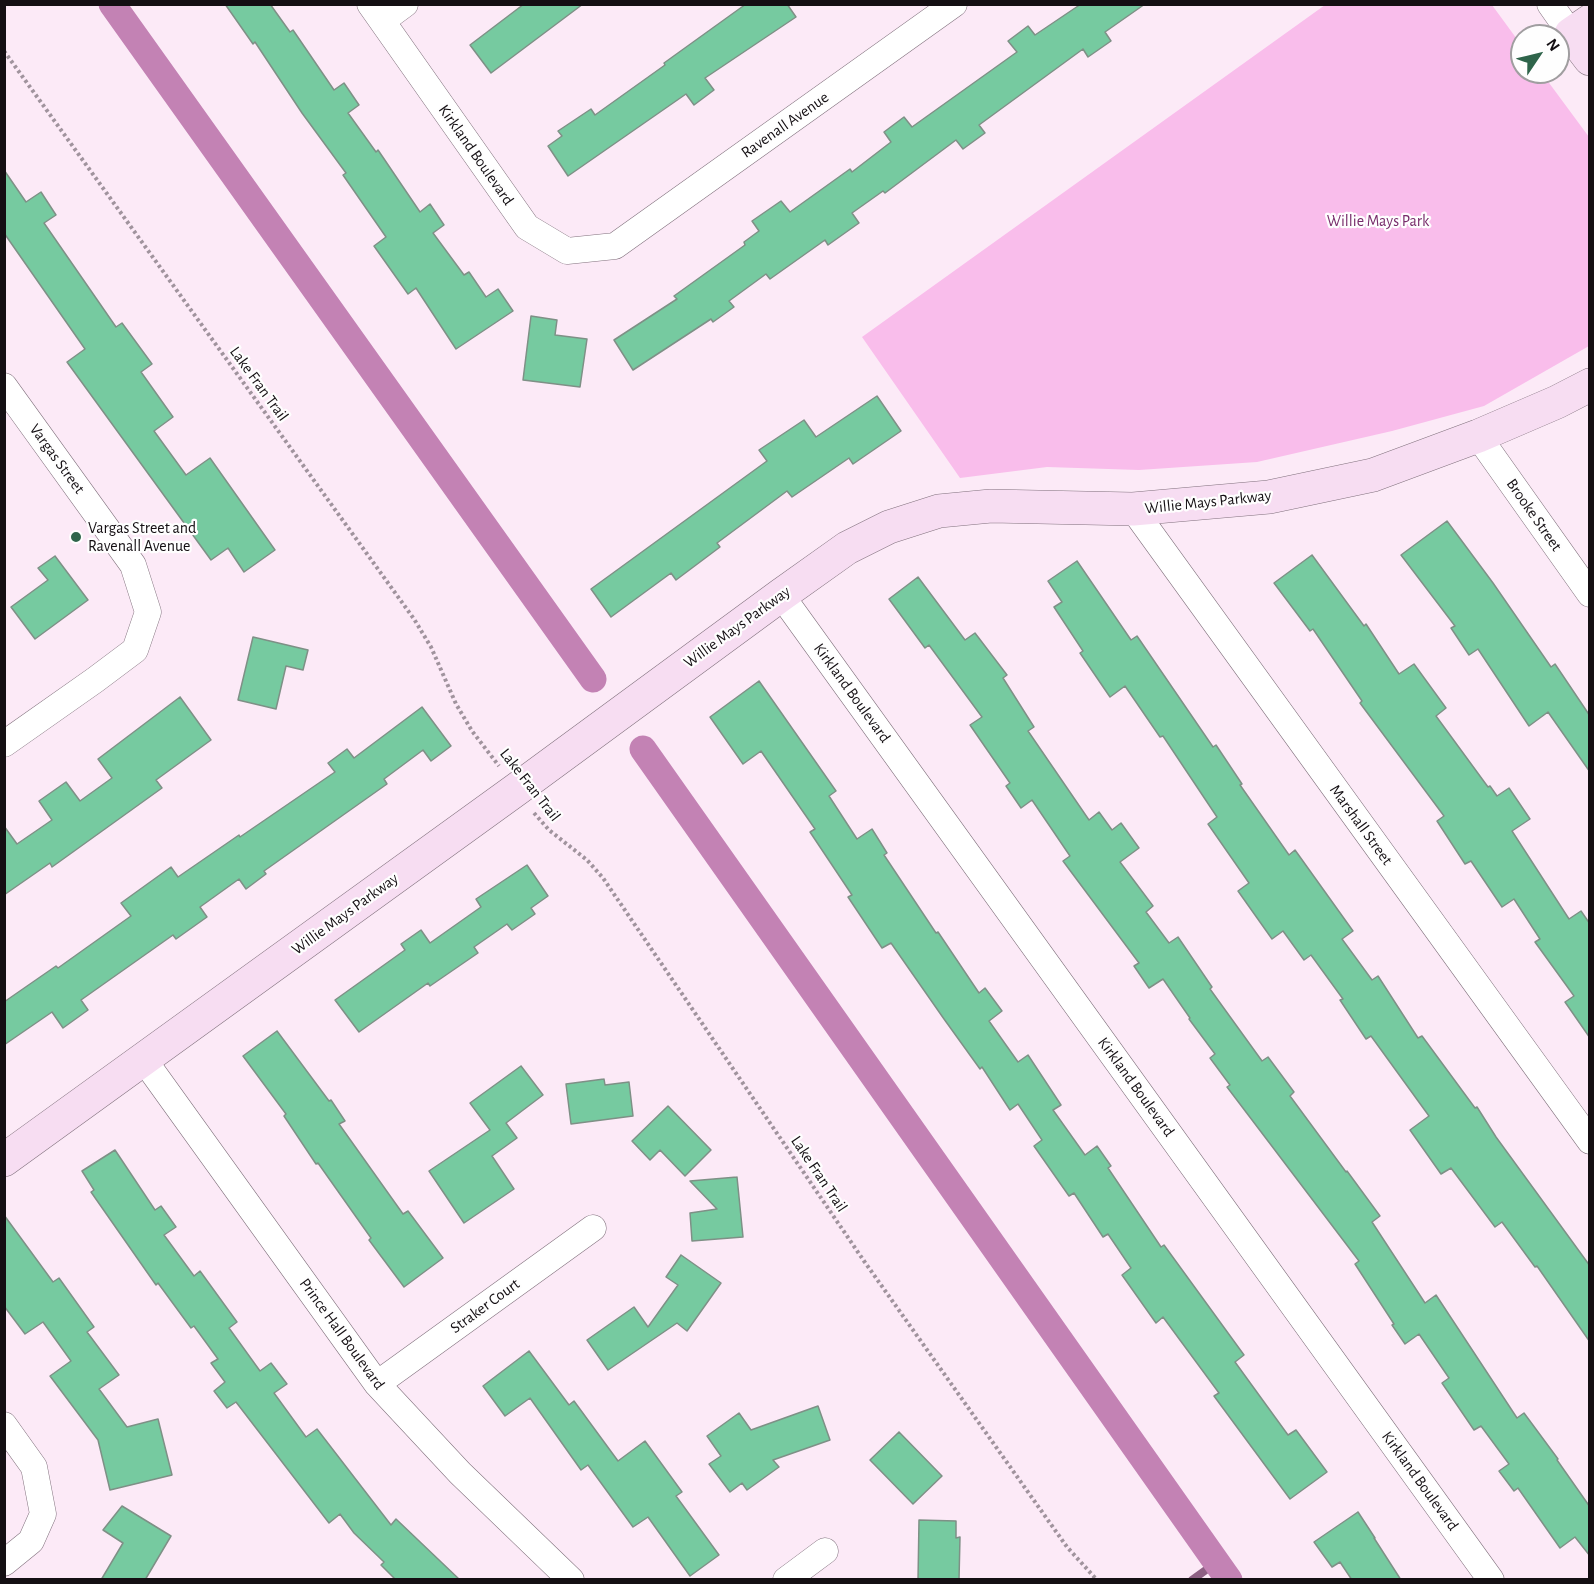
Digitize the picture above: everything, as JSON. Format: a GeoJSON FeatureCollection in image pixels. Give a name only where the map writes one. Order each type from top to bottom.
{"type":"FeatureCollection","features":[{"type":"Feature","properties":{"kind":"street"},"geometry":{"type":"LineString","coordinates":[[376,13],[405,4]]}},
{"type":"Feature","properties":{"kind":"street","name":"Ravenall Avenue"},"geometry":{"type":"LineString","coordinates":[[615,246],[954,4]]}},
{"type":"Feature","properties":{"kind":"street"},"geometry":{"type":"LineString","coordinates":[[1551,4],[1584,38]]}},
{"type":"Feature","properties":{"kind":"street","name":"Kirkland Boulevard"},"geometry":{"type":"LineString","coordinates":[[376,13],[527,227],[567,251],[615,246]]}},
{"type":"Feature","properties":{"kind":"street","name":"Willie Mays Parkway"},"geometry":{"type":"LineString","coordinates":[[4,1160],[781,595],[847,548],[889,526],[939,511],[991,506],[1133,509],[1269,497],[1373,475],[1478,436],[1590,385]]}},
{"type":"Feature","properties":{"kind":"street","name":"Vargas Street"},"geometry":{"type":"LineString","coordinates":[[4,386],[133,565],[148,612],[135,650],[4,744]]}},
{"type":"Feature","properties":{"kind":"street","name":"Brooke Street"},"geometry":{"type":"LineString","coordinates":[[1478,436],[1590,594]]}},
{"type":"Feature","properties":{"kind":"street","name":"Marshall Street"},"geometry":{"type":"LineString","coordinates":[[1133,509],[1590,1141]]}},
{"type":"Feature","properties":{"kind":"street","name":"Kirkland Boulevard"},"geometry":{"type":"LineString","coordinates":[[781,595],[1491,1580]]}},
{"type":"Feature","properties":{"kind":"street","name":"Prince Hall Boulevard"},"geometry":{"type":"LineString","coordinates":[[144,1060],[376,1384],[460,1473],[572,1580]]}},
{"type":"Feature","properties":{"kind":"street","name":"Straker Court"},"geometry":{"type":"LineString","coordinates":[[376,1384],[593,1228]]}},
{"type":"Feature","properties":{"kind":"street"},"geometry":{"type":"LineString","coordinates":[[4,1425],[34,1467],[44,1514],[31,1541],[4,1563]]}},
{"type":"Feature","properties":{"kind":"street"},"geometry":{"type":"LineString","coordinates":[[786,1580],[825,1551]]}},
{"type":"Feature","properties":{"kind":"path","name":"Lake Fran Trail"},"geometry":{"type":"LineString","coordinates":[[4,51],[414,619],[467,722],[549,830],[587,860],[603,878],[864,1261],[1066,1547],[1097,1580]]}},
{"type":"Feature","properties":{"kind":"green space","name":"Willie Mays Park"},"geometry":{"type":"Polygon","coordinates":[[[1325,5],[1492,5],[1510,30],[1510,84],[1550,84],[1589,137],[1589,346],[1484,406],[1392,431],[1257,462],[1139,470],[1047,467],[960,478],[862,337],[1325,5]]]}},
{"type":"Feature","properties":{"kind":"building"},"geometry":{"type":"Polygon","coordinates":[[[225,4],[270,4],[290,32],[293,30],[334,90],[344,83],[359,105],[348,113],[376,152],[378,150],[420,212],[430,204],[444,225],[433,233],[464,275],[469,272],[486,297],[498,289],[513,311],[456,349],[416,288],[408,294],[374,246],[386,237],[343,175],[346,173],[302,113],[255,42],[253,44],[225,4]]]}},
{"type":"Feature","properties":{"kind":"building"},"geometry":{"type":"Polygon","coordinates":[[[524,4],[583,4],[491,73],[470,45],[524,4]]]}},
{"type":"Feature","properties":{"kind":"building"},"geometry":{"type":"Polygon","coordinates":[[[746,4],[787,4],[796,17],[705,78],[714,90],[694,105],[686,94],[568,176],[548,146],[562,136],[558,131],[591,109],[595,115],[746,4]]]}},
{"type":"Feature","properties":{"kind":"building"},"geometry":{"type":"Polygon","coordinates":[[[1081,4],[1145,4],[1105,32],[1111,41],[1088,57],[1083,49],[979,125],[985,133],[963,149],[956,140],[885,193],[883,191],[852,213],[859,223],[828,245],[825,240],[770,279],[766,274],[729,301],[734,307],[713,322],[711,319],[633,370],[614,340],[677,299],[674,296],[745,245],[744,242],[759,231],[752,221],[781,201],[790,212],[850,169],[852,172],[891,142],[884,132],[904,117],[912,127],[1017,52],[1008,41],[1028,26],[1035,35],[1081,4]]]}},
{"type":"Feature","properties":{"kind":"building"},"geometry":{"type":"Polygon","coordinates":[[[4,170],[26,202],[41,192],[56,215],[44,223],[116,327],[122,323],[152,364],[141,372],[173,417],[154,431],[186,475],[210,458],[275,550],[244,572],[228,548],[211,560],[67,362],[85,349],[4,233],[4,170]]]}},
{"type":"Feature","properties":{"kind":"building"},"geometry":{"type":"Polygon","coordinates":[[[531,316],[557,320],[555,335],[587,339],[580,387],[523,380],[531,316]]]}},
{"type":"Feature","properties":{"kind":"building"},"geometry":{"type":"Polygon","coordinates":[[[877,396],[901,431],[853,464],[849,458],[792,497],[787,491],[717,543],[720,547],[676,580],[671,573],[611,617],[591,589],[767,461],[759,450],[804,420],[816,437],[877,396]]]}},
{"type":"Feature","properties":{"kind":"building"},"geometry":{"type":"Polygon","coordinates":[[[1447,521],[1551,667],[1555,664],[1590,716],[1590,772],[1548,712],[1529,726],[1478,649],[1469,655],[1451,628],[1455,626],[1401,555],[1447,521]]]}},
{"type":"Feature","properties":{"kind":"building"},"geometry":{"type":"Polygon","coordinates":[[[1312,555],[1364,626],[1366,624],[1399,674],[1414,664],[1446,708],[1436,716],[1488,787],[1490,786],[1497,796],[1509,788],[1530,819],[1512,831],[1569,919],[1581,911],[1590,924],[1590,1038],[1565,1002],[1574,996],[1535,942],[1540,939],[1514,899],[1502,907],[1471,861],[1465,864],[1437,821],[1444,816],[1360,703],[1362,701],[1313,629],[1310,631],[1274,583],[1312,555]]]}},
{"type":"Feature","properties":{"kind":"building"},"geometry":{"type":"Polygon","coordinates":[[[55,556],[88,600],[35,639],[11,607],[48,580],[38,568],[55,556]]]}},
{"type":"Feature","properties":{"kind":"building"},"geometry":{"type":"Polygon","coordinates":[[[1077,561],[1131,640],[1137,636],[1213,747],[1216,745],[1242,784],[1240,785],[1289,855],[1295,850],[1353,931],[1342,939],[1372,980],[1378,976],[1418,1038],[1422,1036],[1475,1108],[1477,1107],[1496,1137],[1590,1266],[1590,1342],[1537,1266],[1535,1267],[1502,1222],[1495,1227],[1451,1168],[1441,1174],[1410,1130],[1429,1116],[1371,1036],[1366,1039],[1340,1000],[1343,999],[1311,955],[1304,960],[1283,931],[1272,939],[1238,891],[1249,883],[1208,824],[1217,817],[1163,736],[1160,737],[1125,686],[1110,697],[1080,653],[1083,651],[1054,607],[1062,602],[1048,581],[1077,561]]]}},
{"type":"Feature","properties":{"kind":"building"},"geometry":{"type":"Polygon","coordinates":[[[918,577],[965,640],[975,633],[1007,675],[1003,678],[1034,727],[1028,731],[1089,820],[1099,812],[1112,830],[1121,823],[1139,848],[1120,862],[1153,906],[1146,912],[1169,943],[1178,937],[1212,987],[1210,989],[1262,1061],[1268,1057],[1294,1092],[1290,1096],[1380,1216],[1372,1222],[1425,1303],[1436,1295],[1517,1418],[1524,1413],[1558,1459],[1590,1507],[1590,1556],[1575,1537],[1560,1548],[1518,1488],[1514,1491],[1499,1471],[1509,1464],[1481,1426],[1474,1430],[1442,1383],[1449,1378],[1419,1334],[1405,1344],[1355,1264],[1359,1261],[1227,1087],[1230,1085],[1210,1058],[1215,1054],[1163,979],[1149,988],[1134,966],[1139,963],[1063,861],[1070,856],[1032,800],[1021,808],[1006,786],[1010,783],[970,725],[982,717],[929,645],[925,648],[889,599],[918,577]]]}},
{"type":"Feature","properties":{"kind":"building"},"geometry":{"type":"Polygon","coordinates":[[[253,637],[308,650],[303,670],[286,666],[276,709],[238,700],[253,637]]]}},
{"type":"Feature","properties":{"kind":"building"},"geometry":{"type":"Polygon","coordinates":[[[759,681],[836,791],[829,796],[857,839],[872,829],[887,853],[884,855],[936,933],[938,932],[979,993],[985,988],[1002,1011],[989,1021],[1018,1062],[1028,1055],[1061,1105],[1053,1110],[1085,1155],[1097,1146],[1111,1166],[1108,1168],[1161,1247],[1164,1245],[1244,1355],[1235,1362],[1288,1435],[1296,1430],[1327,1472],[1290,1499],[1214,1396],[1219,1393],[1163,1317],[1156,1323],[1122,1275],[1131,1268],[1108,1234],[1103,1237],[1074,1193],[1069,1196],[1034,1146],[1042,1140],[1018,1104],[1010,1110],[982,1067],[980,1069],[891,943],[882,948],[848,897],[852,895],[810,832],[815,829],[761,751],[743,764],[710,717],[759,681]]]}},
{"type":"Feature","properties":{"kind":"building"},"geometry":{"type":"Polygon","coordinates":[[[180,697],[211,740],[156,780],[162,788],[52,867],[50,863],[4,895],[4,826],[17,844],[52,820],[39,801],[66,782],[80,801],[112,778],[98,759],[180,697]]]}},
{"type":"Feature","properties":{"kind":"building"},"geometry":{"type":"Polygon","coordinates":[[[422,707],[451,746],[431,761],[423,750],[384,779],[387,784],[264,871],[266,874],[246,889],[239,879],[200,907],[207,917],[176,939],[173,935],[81,1000],[88,1010],[63,1028],[52,1012],[4,1045],[4,1002],[56,966],[58,968],[131,916],[121,903],[171,867],[178,877],[239,835],[240,837],[335,772],[328,763],[347,749],[354,758],[422,707]]]}},
{"type":"Feature","properties":{"kind":"building"},"geometry":{"type":"Polygon","coordinates":[[[527,865],[548,896],[531,908],[535,914],[512,930],[507,924],[474,947],[478,953],[430,986],[428,983],[359,1032],[335,1000],[405,950],[401,944],[421,930],[430,943],[481,907],[476,899],[527,865]]]}},
{"type":"Feature","properties":{"kind":"building"},"geometry":{"type":"Polygon","coordinates":[[[277,1031],[329,1101],[331,1100],[345,1121],[339,1124],[403,1214],[408,1211],[443,1258],[404,1287],[369,1240],[371,1238],[318,1163],[316,1164],[284,1116],[286,1114],[243,1056],[277,1031]]]}},
{"type":"Feature","properties":{"kind":"building"},"geometry":{"type":"Polygon","coordinates":[[[521,1066],[543,1095],[506,1123],[517,1138],[492,1156],[514,1189],[464,1223],[429,1171],[490,1130],[470,1103],[521,1066]]]}},
{"type":"Feature","properties":{"kind":"building"},"geometry":{"type":"Polygon","coordinates":[[[604,1079],[605,1085],[629,1082],[633,1116],[571,1124],[566,1084],[604,1079]]]}},
{"type":"Feature","properties":{"kind":"building"},"geometry":{"type":"Polygon","coordinates":[[[668,1106],[711,1150],[685,1176],[660,1150],[650,1160],[632,1141],[668,1106]]]}},
{"type":"Feature","properties":{"kind":"building"},"geometry":{"type":"Polygon","coordinates":[[[115,1150],[155,1210],[161,1206],[176,1227],[164,1235],[194,1276],[200,1271],[237,1322],[229,1328],[260,1371],[271,1363],[287,1384],[274,1393],[306,1437],[317,1429],[391,1525],[396,1519],[460,1580],[396,1580],[381,1565],[384,1562],[354,1533],[340,1514],[329,1523],[236,1402],[227,1408],[214,1391],[225,1382],[211,1363],[218,1359],[194,1326],[191,1328],[158,1283],[156,1285],[91,1192],[94,1190],[82,1171],[115,1150]]]}},
{"type":"Feature","properties":{"kind":"building"},"geometry":{"type":"Polygon","coordinates":[[[737,1177],[743,1237],[692,1241],[690,1213],[717,1209],[690,1181],[737,1177]]]}},
{"type":"Feature","properties":{"kind":"building"},"geometry":{"type":"Polygon","coordinates":[[[4,1215],[53,1282],[59,1278],[94,1327],[87,1332],[119,1375],[99,1389],[127,1427],[158,1419],[172,1475],[110,1490],[98,1440],[50,1376],[71,1361],[43,1322],[25,1334],[4,1306],[4,1215]]]}},
{"type":"Feature","properties":{"kind":"building"},"geometry":{"type":"Polygon","coordinates":[[[681,1255],[721,1283],[687,1331],[677,1323],[608,1370],[587,1340],[634,1307],[648,1327],[678,1285],[666,1277],[681,1255]]]}},
{"type":"Feature","properties":{"kind":"building"},"geometry":{"type":"Polygon","coordinates":[[[529,1351],[569,1405],[574,1401],[618,1461],[645,1441],[682,1492],[676,1496],[719,1555],[690,1576],[648,1517],[633,1527],[588,1465],[581,1470],[530,1398],[505,1416],[483,1386],[529,1351]]]}},
{"type":"Feature","properties":{"kind":"building"},"geometry":{"type":"Polygon","coordinates":[[[818,1406],[830,1440],[773,1460],[779,1467],[747,1490],[742,1483],[730,1492],[709,1464],[721,1456],[707,1436],[739,1413],[751,1430],[818,1406]]]}},
{"type":"Feature","properties":{"kind":"building"},"geometry":{"type":"Polygon","coordinates":[[[899,1432],[942,1476],[913,1504],[870,1460],[899,1432]]]}},
{"type":"Feature","properties":{"kind":"building"},"geometry":{"type":"Polygon","coordinates":[[[122,1506],[171,1536],[145,1580],[101,1580],[123,1543],[103,1530],[122,1506]]]}},
{"type":"Feature","properties":{"kind":"building"},"geometry":{"type":"Polygon","coordinates":[[[1358,1512],[1401,1580],[1352,1580],[1340,1562],[1332,1567],[1314,1542],[1358,1512]]]}},
{"type":"Feature","properties":{"kind":"building"},"geometry":{"type":"Polygon","coordinates":[[[919,1520],[956,1521],[956,1538],[960,1537],[959,1580],[918,1580],[919,1520]]]}},
{"type":"Feature","properties":{"kind":"waterway"},"geometry":{"type":"LineString","coordinates":[[112,4],[593,679]]}},
{"type":"Feature","properties":{"kind":"waterway"},"geometry":{"type":"LineString","coordinates":[[643,749],[1229,1580]]}},
{"type":"Feature","properties":{"kind":"waterway"},"geometry":{"type":"LineString","coordinates":[[1192,1580],[1217,1562]]}},
{"type":"Feature","properties":{"kind":"place","name":"Vargas Street and Ravenall Avenue"},"geometry":{"type":"Point","coordinates":[76,537]}}]}
